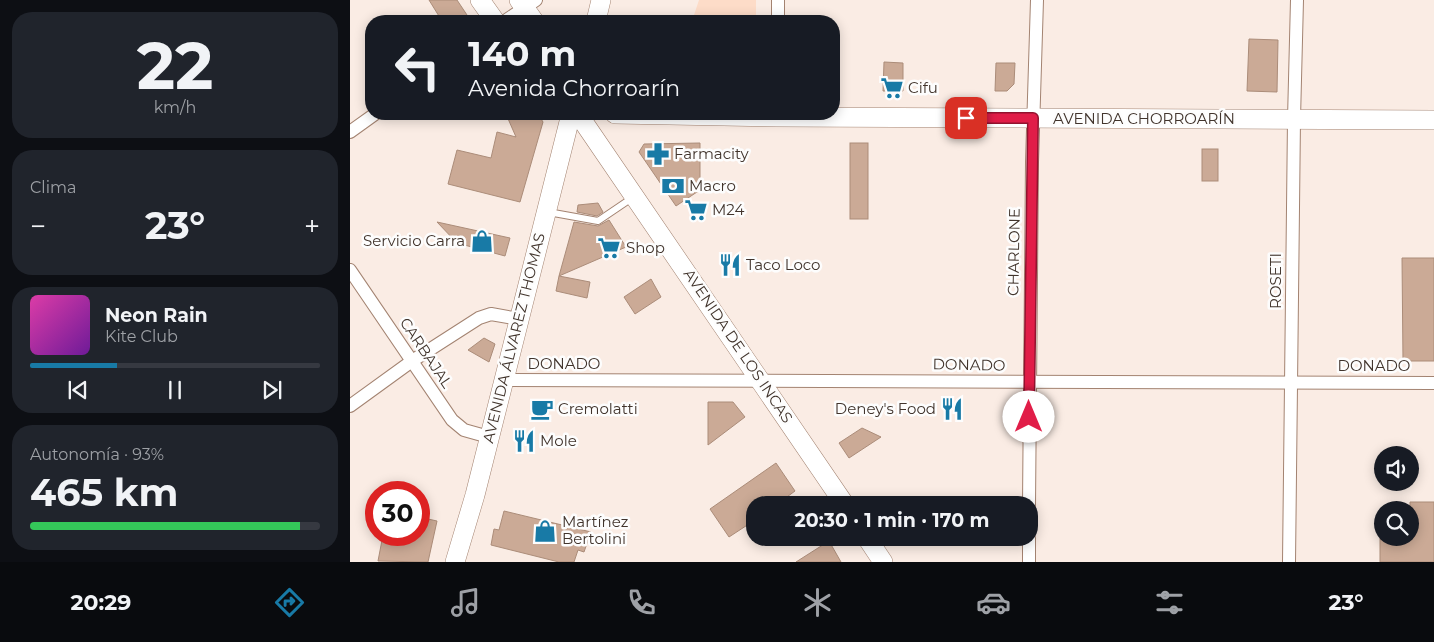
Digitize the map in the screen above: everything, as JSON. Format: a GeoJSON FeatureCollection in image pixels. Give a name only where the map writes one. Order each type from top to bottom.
{"type":"FeatureCollection","features":[{"type":"Feature","properties":{"kind":"main road"},"geometry":{"type":"LineString","coordinates":[[480,0],[491,15]]}},
{"type":"Feature","properties":{"kind":"main road"},"geometry":{"type":"LineString","coordinates":[[597,15],[601,0]]}},
{"type":"Feature","properties":{"kind":"main road","name":"AVENIDA CHORROARÍN"},"geometry":{"type":"LineString","coordinates":[[840,116],[1434,120]]}},
{"type":"Feature","properties":{"kind":"main road","name":"AVENIDA ÁLVAREZ THOMAS"},"geometry":{"type":"LineString","coordinates":[[455,562],[504,380],[569,120]]}},
{"type":"Feature","properties":{"kind":"main road","name":"AVENIDA DE LOS INCAS"},"geometry":{"type":"LineString","coordinates":[[582,120],[761,379],[839,496]]}},
{"type":"Feature","properties":{"kind":"main road"},"geometry":{"type":"LineString","coordinates":[[872,546],[883,562]]}},
{"type":"Feature","properties":{"kind":"street"},"geometry":{"type":"LineString","coordinates":[[778,0],[778,15]]}},
{"type":"Feature","properties":{"kind":"street","name":"CHARLONE"},"geometry":{"type":"LineString","coordinates":[[1029,496],[1033,118],[1037,0]]}},
{"type":"Feature","properties":{"kind":"street","name":"ROSETI"},"geometry":{"type":"LineString","coordinates":[[1289,562],[1297,0]]}},
{"type":"Feature","properties":{"kind":"street"},"geometry":{"type":"LineString","coordinates":[[515,15],[529,7]]}},
{"type":"Feature","properties":{"kind":"street"},"geometry":{"type":"LineString","coordinates":[[350,132],[367,120]]}},
{"type":"Feature","properties":{"kind":"street","name":"CARBAJAL"},"geometry":{"type":"LineString","coordinates":[[350,270],[452,420],[464,430],[489,437]]}},
{"type":"Feature","properties":{"kind":"street"},"geometry":{"type":"LineString","coordinates":[[350,406],[412,361],[479,318],[491,314],[519,319]]}},
{"type":"Feature","properties":{"kind":"street","name":"DONADO"},"geometry":{"type":"LineString","coordinates":[[504,380],[761,379],[1434,383]]}},
{"type":"Feature","properties":{"kind":"street"},"geometry":{"type":"LineString","coordinates":[[1029,546],[1029,562]]}},
{"type":"Feature","properties":{"kind":"lane"},"geometry":{"type":"LineString","coordinates":[[546,212],[598,221],[634,196]]}},
{"type":"Feature","properties":{"kind":"shaded area"},"geometry":{"type":"Polygon","coordinates":[[[699,0],[756,0],[756,15],[694,15],[699,0]]]}},
{"type":"Feature","properties":{"kind":"building"},"geometry":{"type":"Polygon","coordinates":[[[429,0],[457,0],[467,15],[438,15],[429,0]]]}},
{"type":"Feature","properties":{"kind":"building"},"geometry":{"type":"Polygon","coordinates":[[[1249,39],[1278,40],[1277,92],[1247,91],[1249,39]]]}},
{"type":"Feature","properties":{"kind":"building"},"geometry":{"type":"Polygon","coordinates":[[[884,62],[903,63],[903,91],[883,91],[884,62]]]}},
{"type":"Feature","properties":{"kind":"building"},"geometry":{"type":"Polygon","coordinates":[[[996,63],[1015,63],[1014,84],[1007,91],[995,91],[996,63]]]}},
{"type":"Feature","properties":{"kind":"building"},"geometry":{"type":"Polygon","coordinates":[[[509,120],[542,120],[543,122],[520,202],[448,184],[457,150],[491,158],[497,132],[516,137],[509,120]]]}},
{"type":"Feature","properties":{"kind":"building"},"geometry":{"type":"Polygon","coordinates":[[[700,143],[700,190],[676,206],[639,152],[644,144],[700,143]]]}},
{"type":"Feature","properties":{"kind":"building"},"geometry":{"type":"Polygon","coordinates":[[[850,143],[868,143],[868,219],[850,219],[850,143]]]}},
{"type":"Feature","properties":{"kind":"building"},"geometry":{"type":"Polygon","coordinates":[[[1202,149],[1218,149],[1218,181],[1202,181],[1202,149]]]}},
{"type":"Feature","properties":{"kind":"building"},"geometry":{"type":"Polygon","coordinates":[[[598,203],[603,212],[597,216],[577,212],[578,205],[598,203]]]}},
{"type":"Feature","properties":{"kind":"building"},"geometry":{"type":"Polygon","coordinates":[[[609,220],[626,247],[559,276],[574,222],[598,226],[609,220]]]}},
{"type":"Feature","properties":{"kind":"building","name":"Servicio Carra"},"geometry":{"type":"Polygon","coordinates":[[[437,222],[510,238],[505,256],[457,243],[437,222]]]}},
{"type":"Feature","properties":{"kind":"building"},"geometry":{"type":"Polygon","coordinates":[[[1402,258],[1434,258],[1434,361],[1403,361],[1402,258]]]}},
{"type":"Feature","properties":{"kind":"building"},"geometry":{"type":"Polygon","coordinates":[[[559,276],[590,282],[587,298],[556,291],[559,276]]]}},
{"type":"Feature","properties":{"kind":"building"},"geometry":{"type":"Polygon","coordinates":[[[651,279],[661,297],[635,314],[624,297],[651,279]]]}},
{"type":"Feature","properties":{"kind":"building"},"geometry":{"type":"Polygon","coordinates":[[[484,338],[495,344],[489,362],[468,350],[484,338]]]}},
{"type":"Feature","properties":{"kind":"building"},"geometry":{"type":"Polygon","coordinates":[[[708,402],[733,402],[745,417],[708,445],[708,402]]]}},
{"type":"Feature","properties":{"kind":"building"},"geometry":{"type":"Polygon","coordinates":[[[862,428],[881,437],[849,458],[839,443],[862,428]]]}},
{"type":"Feature","properties":{"kind":"building"},"geometry":{"type":"Polygon","coordinates":[[[776,463],[795,491],[788,496],[746,496],[746,526],[729,537],[710,509],[776,463]]]}},
{"type":"Feature","properties":{"kind":"building"},"geometry":{"type":"Polygon","coordinates":[[[1419,502],[1434,502],[1434,562],[1380,562],[1380,546],[1419,546],[1419,502]]]}},
{"type":"Feature","properties":{"kind":"building"},"geometry":{"type":"Polygon","coordinates":[[[504,511],[591,532],[584,552],[578,550],[574,562],[559,562],[491,545],[494,529],[499,530],[504,511]]]}},
{"type":"Feature","properties":{"kind":"building"},"geometry":{"type":"Polygon","coordinates":[[[430,519],[437,521],[428,562],[378,561],[381,546],[430,546],[430,519]]]}},
{"type":"Feature","properties":{"kind":"building"},"geometry":{"type":"Polygon","coordinates":[[[821,546],[832,546],[841,562],[796,562],[821,546]]]}},
{"type":"Feature","properties":{"kind":"place","name":"Cifu"},"geometry":{"type":"Point","coordinates":[892,88]}},
{"type":"Feature","properties":{"kind":"place","name":"Farmacity"},"geometry":{"type":"Point","coordinates":[658,154]}},
{"type":"Feature","properties":{"kind":"place","name":"Macro"},"geometry":{"type":"Point","coordinates":[673,186]}},
{"type":"Feature","properties":{"kind":"place","name":"M24"},"geometry":{"type":"Point","coordinates":[696,210]}},
{"type":"Feature","properties":{"kind":"place","name":"Servicio Carra"},"geometry":{"type":"Point","coordinates":[482,241]}},
{"type":"Feature","properties":{"kind":"place","name":"Shop"},"geometry":{"type":"Point","coordinates":[609,248]}},
{"type":"Feature","properties":{"kind":"place","name":"Taco Loco"},"geometry":{"type":"Point","coordinates":[730,265]}},
{"type":"Feature","properties":{"kind":"place","name":"Cremolatti"},"geometry":{"type":"Point","coordinates":[542,409]}},
{"type":"Feature","properties":{"kind":"place","name":"Deney's Food"},"geometry":{"type":"Point","coordinates":[952,409]}},
{"type":"Feature","properties":{"kind":"place","name":"Mole"},"geometry":{"type":"Point","coordinates":[524,441]}},
{"type":"Feature","properties":{"kind":"place","name":"Martínez Bertolini"},"geometry":{"type":"Point","coordinates":[545,531]}},
{"type":"Feature","properties":{"kind":"route"},"geometry":{"type":"LineString","coordinates":[[966,118],[1033,118],[1029,417]]}}]}
